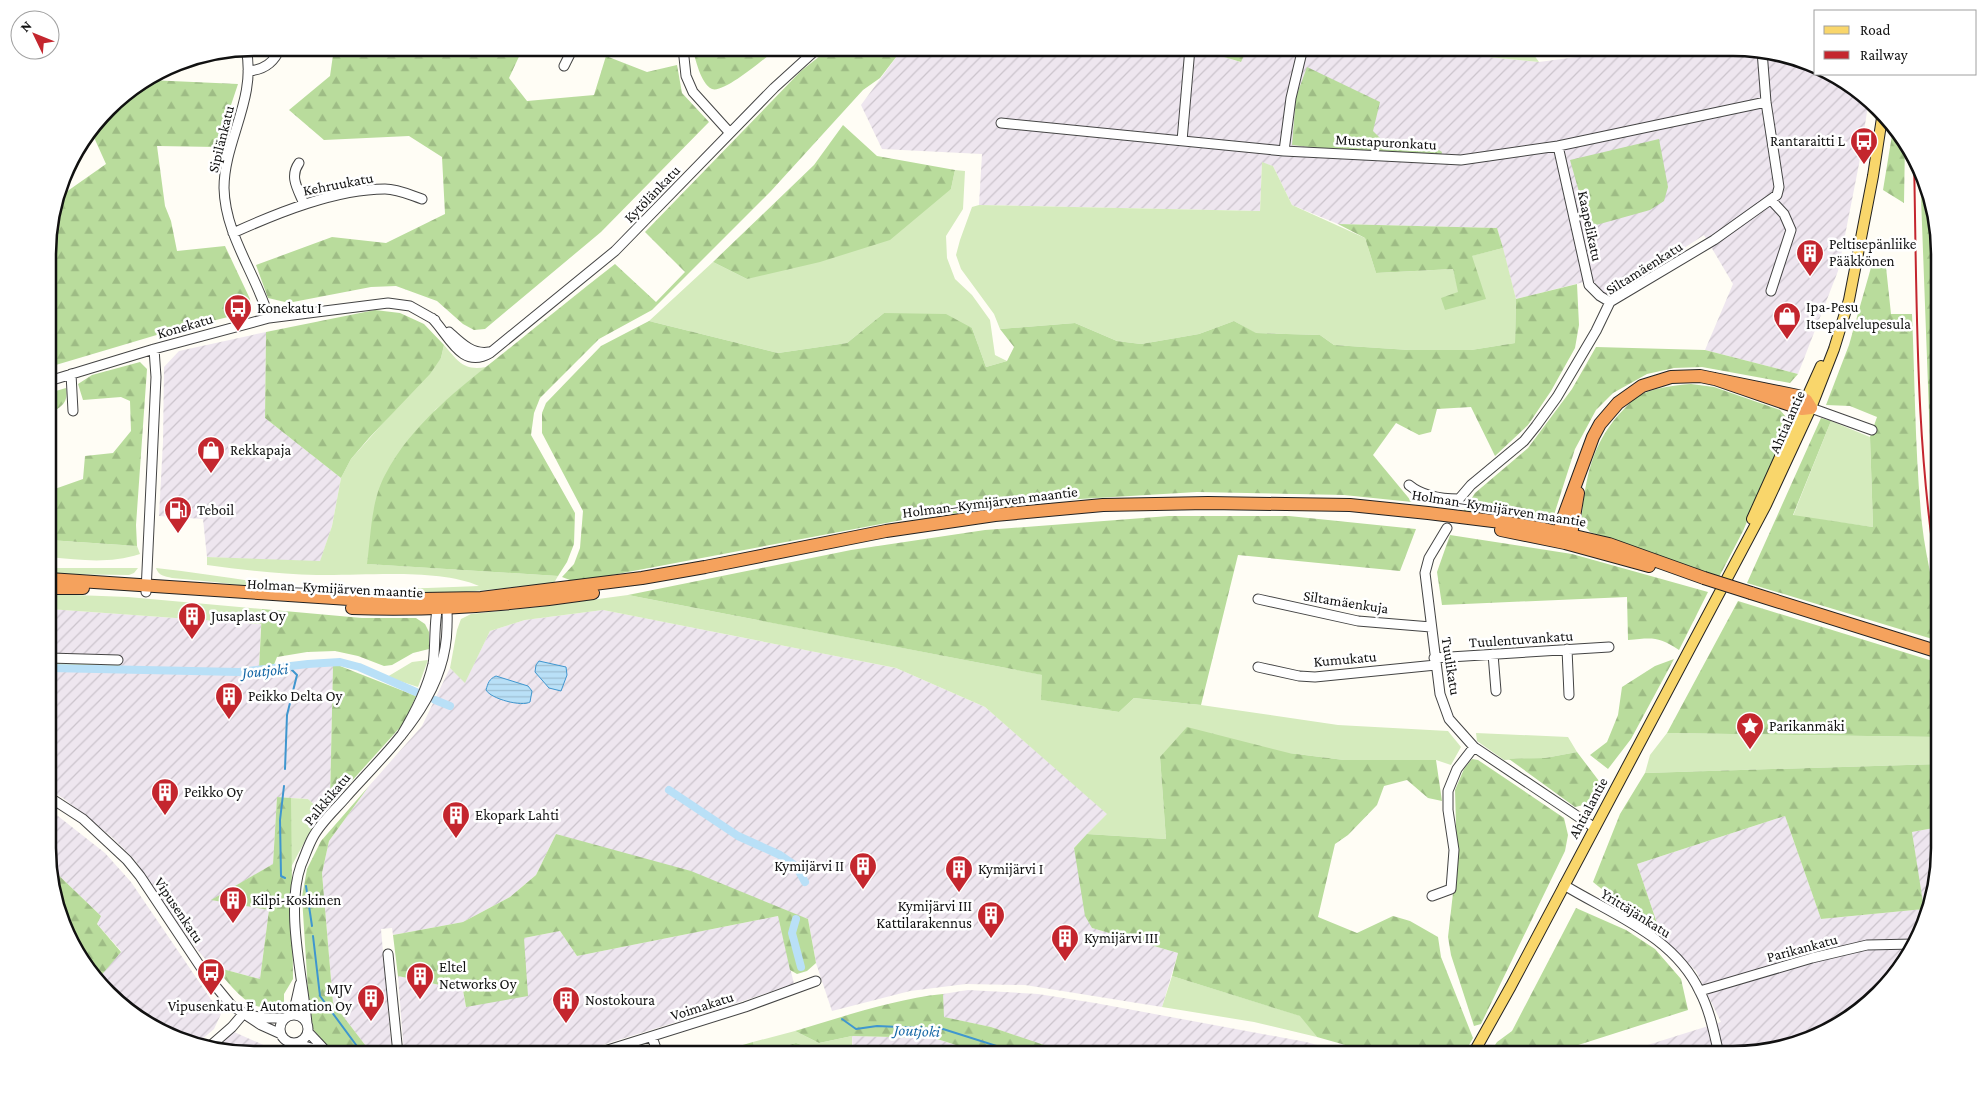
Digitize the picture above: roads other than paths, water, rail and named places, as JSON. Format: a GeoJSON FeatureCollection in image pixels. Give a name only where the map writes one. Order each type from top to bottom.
{"type":"FeatureCollection","features":[{"type":"Feature","properties":{"kind":"highway"},"geometry":{"type":"LineString","coordinates":[[1565,537],[1565,511],[1593,437],[1609,413],[1629,394],[1642,386],[1671,377],[1700,376],[1806,406]]}},
{"type":"Feature","properties":{"kind":"highway","name":"Holman–Kymijärven maantie"},"geometry":{"type":"LineString","coordinates":[[56,580],[147,588],[442,605],[706,568],[886,531],[994,515],[1103,505],[1156,503],[1350,505],[1500,522],[1565,537],[1751,592],[1931,650]]}},
{"type":"Feature","properties":{"kind":"highway","name":"Holman–Kymijärven maantie"},"geometry":{"type":"LineString","coordinates":[[56,588],[147,588]]}},
{"type":"Feature","properties":{"kind":"main road","name":"Ahtialantie"},"geometry":{"type":"LineString","coordinates":[[1477,1046],[1595,828],[1727,575],[1766,506],[1806,406],[1842,325],[1873,176],[1881,123]]}},
{"type":"Feature","properties":{"kind":"street"},"geometry":{"type":"LineString","coordinates":[[248,72],[259,71],[265,68],[275,56]]}},
{"type":"Feature","properties":{"kind":"street"},"geometry":{"type":"LineString","coordinates":[[564,66],[570,56]]}},
{"type":"Feature","properties":{"kind":"street"},"geometry":{"type":"LineString","coordinates":[[684,56],[689,85],[693,92],[730,133]]}},
{"type":"Feature","properties":{"kind":"street","name":"Kytölänkatu"},"geometry":{"type":"LineString","coordinates":[[458,345],[466,357],[472,358],[486,355],[615,251],[774,88],[809,56]]}},
{"type":"Feature","properties":{"kind":"street"},"geometry":{"type":"LineString","coordinates":[[1182,141],[1189,56]]}},
{"type":"Feature","properties":{"kind":"street"},"geometry":{"type":"LineString","coordinates":[[1284,151],[1291,98],[1301,56]]}},
{"type":"Feature","properties":{"kind":"street","name":"Sipilänkatu"},"geometry":{"type":"LineString","coordinates":[[247,57],[248,72],[245,98],[225,167],[224,190],[227,213],[233,233],[262,296],[269,318]]}},
{"type":"Feature","properties":{"kind":"street"},"geometry":{"type":"LineString","coordinates":[[1763,59],[1766,102],[1779,187],[1777,195],[1771,200],[1784,214],[1791,230],[1771,291]]}},
{"type":"Feature","properties":{"kind":"street","name":"Mustapuronkatu"},"geometry":{"type":"LineString","coordinates":[[1001,123],[1284,151],[1461,160],[1558,146],[1766,102]]}},
{"type":"Feature","properties":{"kind":"street","name":"Kaapelikatu"},"geometry":{"type":"LineString","coordinates":[[1558,146],[1589,285],[1600,296],[1610,302]]}},
{"type":"Feature","properties":{"kind":"street"},"geometry":{"type":"LineString","coordinates":[[299,163],[294,170],[293,179],[304,204]]}},
{"type":"Feature","properties":{"kind":"street","name":"Kehruukatu"},"geometry":{"type":"LineString","coordinates":[[233,233],[304,204],[329,197],[385,189],[395,190],[422,199]]}},
{"type":"Feature","properties":{"kind":"street","name":"Siltamäenkatu"},"geometry":{"type":"LineString","coordinates":[[1409,485],[1416,491],[1437,497],[1459,499],[1471,486],[1524,441],[1536,426],[1558,397],[1596,331],[1610,302],[1714,240],[1771,200]]}},
{"type":"Feature","properties":{"kind":"street","name":"Konekatu"},"geometry":{"type":"LineString","coordinates":[[147,588],[156,376],[154,349],[269,318],[388,303],[410,306],[432,318],[458,345]]}},
{"type":"Feature","properties":{"kind":"street"},"geometry":{"type":"LineString","coordinates":[[56,379],[154,349]]}},
{"type":"Feature","properties":{"kind":"street"},"geometry":{"type":"LineString","coordinates":[[71,374],[73,411]]}},
{"type":"Feature","properties":{"kind":"street"},"geometry":{"type":"LineString","coordinates":[[1806,406],[1872,430]]}},
{"type":"Feature","properties":{"kind":"street","name":"Tuulikatu"},"geometry":{"type":"LineString","coordinates":[[1447,528],[1426,566],[1430,627],[1435,661],[1440,694],[1449,719],[1474,747],[1595,828]]}},
{"type":"Feature","properties":{"kind":"street","name":"Siltamäenkuja"},"geometry":{"type":"LineString","coordinates":[[1258,599],[1358,620],[1430,627]]}},
{"type":"Feature","properties":{"kind":"street","name":"Palkkikatu"},"geometry":{"type":"LineString","coordinates":[[300,982],[295,918],[300,867],[313,836],[323,822],[401,736],[419,705],[430,677],[442,605]]}},
{"type":"Feature","properties":{"kind":"street","name":"Tuulentuvankatu"},"geometry":{"type":"LineString","coordinates":[[1435,661],[1493,654],[1609,647]]}},
{"type":"Feature","properties":{"kind":"street"},"geometry":{"type":"LineString","coordinates":[[1567,649],[1569,696]]}},
{"type":"Feature","properties":{"kind":"street"},"geometry":{"type":"LineString","coordinates":[[1493,654],[1496,691]]}},
{"type":"Feature","properties":{"kind":"street"},"geometry":{"type":"LineString","coordinates":[[56,658],[118,660]]}},
{"type":"Feature","properties":{"kind":"street","name":"Kumukatu"},"geometry":{"type":"LineString","coordinates":[[1258,667],[1300,676],[1315,677],[1435,661]]}},
{"type":"Feature","properties":{"kind":"street"},"geometry":{"type":"LineString","coordinates":[[1432,896],[1450,889],[1454,850],[1448,810],[1448,791],[1458,769],[1474,747]]}},
{"type":"Feature","properties":{"kind":"street","name":"Vipusenkatu"},"geometry":{"type":"LineString","coordinates":[[56,802],[83,819],[127,860],[140,876],[204,972],[231,1005],[243,1014]]}},
{"type":"Feature","properties":{"kind":"street","name":"Yrittäjänkatu"},"geometry":{"type":"LineString","coordinates":[[1564,885],[1631,922],[1662,943],[1685,968],[1700,991],[1708,1011],[1717,1046]]}},
{"type":"Feature","properties":{"kind":"street","name":"Parikankatu"},"geometry":{"type":"LineString","coordinates":[[1700,991],[1812,958],[1858,948],[1905,945]]}},
{"type":"Feature","properties":{"kind":"street"},"geometry":{"type":"LineString","coordinates":[[388,954],[397,1046]]}},
{"type":"Feature","properties":{"kind":"street","name":"Voimakatu"},"geometry":{"type":"LineString","coordinates":[[622,1046],[745,1007],[816,981]]}},
{"type":"Feature","properties":{"kind":"street"},"geometry":{"type":"LineString","coordinates":[[281,1034],[281,1025],[289,1016],[300,982]]}},
{"type":"Feature","properties":{"kind":"street"},"geometry":{"type":"LineString","coordinates":[[295,1043],[303,1040],[307,1028],[305,1003],[300,982]]}},
{"type":"Feature","properties":{"kind":"street"},"geometry":{"type":"LineString","coordinates":[[243,1014],[266,1018],[302,1017],[307,1028],[321,1046]]}},
{"type":"Feature","properties":{"kind":"street"},"geometry":{"type":"LineString","coordinates":[[243,1014],[281,1034],[286,1040],[305,1046]]}},
{"type":"Feature","properties":{"kind":"street"},"geometry":{"type":"LineString","coordinates":[[215,1042],[232,1028],[243,1014]]}},
{"type":"Feature","properties":{"kind":"street"},"geometry":{"type":"LineString","coordinates":[[652,1037],[655,1046]]}},
{"type":"Feature","properties":{"kind":"water"},"geometry":{"type":"Polygon","coordinates":[[[539,661],[566,667],[567,675],[561,691],[549,688],[535,672],[539,661]]]}},
{"type":"Feature","properties":{"kind":"water"},"geometry":{"type":"Polygon","coordinates":[[[496,676],[528,686],[532,691],[530,702],[514,703],[489,693],[486,690],[488,683],[496,676]]]}},
{"type":"Feature","properties":{"kind":"waterway","name":"Joutjoki"},"geometry":{"type":"LineString","coordinates":[[56,668],[239,672],[340,662],[359,667],[416,692]]}},
{"type":"Feature","properties":{"kind":"waterway"},"geometry":{"type":"LineString","coordinates":[[285,769],[287,715],[297,675],[289,667]]}},
{"type":"Feature","properties":{"kind":"waterway","name":"Joutjoki"},"geometry":{"type":"LineString","coordinates":[[435,700],[450,706]]}},
{"type":"Feature","properties":{"kind":"waterway"},"geometry":{"type":"LineString","coordinates":[[284,786],[280,820],[281,876],[285,878]]}},
{"type":"Feature","properties":{"kind":"waterway","name":"Joutjoki"},"geometry":{"type":"LineString","coordinates":[[669,790],[738,836],[780,855],[796,866],[805,882]]}},
{"type":"Feature","properties":{"kind":"waterway"},"geometry":{"type":"LineString","coordinates":[[306,886],[312,926]]}},
{"type":"Feature","properties":{"kind":"waterway","name":"Joutjoki"},"geometry":{"type":"LineString","coordinates":[[796,919],[792,933],[801,967]]}},
{"type":"Feature","properties":{"kind":"waterway"},"geometry":{"type":"LineString","coordinates":[[313,936],[320,996],[357,1046]]}},
{"type":"Feature","properties":{"kind":"waterway","name":"Joutjoki"},"geometry":{"type":"LineString","coordinates":[[842,1019],[856,1029],[877,1026],[943,1029],[997,1046]]}},
{"type":"Feature","properties":{"kind":"railway"},"geometry":{"type":"LineString","coordinates":[[1914,175],[1921,428],[1931,536]]}},
{"type":"Feature","properties":{"kind":"place","name":"Rantaraitti L"},"geometry":{"type":"Point","coordinates":[1864,165]}},
{"type":"Feature","properties":{"kind":"place","name":"Peltisepänliike Pääkkönen"},"geometry":{"type":"Point","coordinates":[1810,277]}},
{"type":"Feature","properties":{"kind":"place","name":"Konekatu I"},"geometry":{"type":"Point","coordinates":[238,332]}},
{"type":"Feature","properties":{"kind":"place","name":"Ipa-Pesu Itsepalvelupesula"},"geometry":{"type":"Point","coordinates":[1787,340]}},
{"type":"Feature","properties":{"kind":"place","name":"Rekkapaja"},"geometry":{"type":"Point","coordinates":[211,474]}},
{"type":"Feature","properties":{"kind":"place","name":"Teboil"},"geometry":{"type":"Point","coordinates":[178,534]}},
{"type":"Feature","properties":{"kind":"place","name":"Jusaplast Oy"},"geometry":{"type":"Point","coordinates":[192,640]}},
{"type":"Feature","properties":{"kind":"place","name":"Peikko Delta Oy"},"geometry":{"type":"Point","coordinates":[229,720]}},
{"type":"Feature","properties":{"kind":"place","name":"Parikanmäki"},"geometry":{"type":"Point","coordinates":[1750,750]}},
{"type":"Feature","properties":{"kind":"place","name":"Peikko Oy"},"geometry":{"type":"Point","coordinates":[165,816]}},
{"type":"Feature","properties":{"kind":"place","name":"Ekopark Lahti"},"geometry":{"type":"Point","coordinates":[456,839]}},
{"type":"Feature","properties":{"kind":"place","name":"Kymijärvi II"},"geometry":{"type":"Point","coordinates":[863,890]}},
{"type":"Feature","properties":{"kind":"place","name":"Kymijärvi I"},"geometry":{"type":"Point","coordinates":[959,893]}},
{"type":"Feature","properties":{"kind":"place","name":"Kilpi-Koskinen"},"geometry":{"type":"Point","coordinates":[233,924]}},
{"type":"Feature","properties":{"kind":"place","name":"Kymijärvi III Kattilarakennus"},"geometry":{"type":"Point","coordinates":[991,939]}},
{"type":"Feature","properties":{"kind":"place","name":"Kymijärvi III"},"geometry":{"type":"Point","coordinates":[1065,962]}},
{"type":"Feature","properties":{"kind":"place","name":"Vipusenkatu E"},"geometry":{"type":"Point","coordinates":[211,996]}},
{"type":"Feature","properties":{"kind":"place","name":"Eltel Networks Oy"},"geometry":{"type":"Point","coordinates":[420,1000]}},
{"type":"Feature","properties":{"kind":"place","name":"MJV Automation Oy"},"geometry":{"type":"Point","coordinates":[371,1022]}},
{"type":"Feature","properties":{"kind":"place","name":"Nostokoura"},"geometry":{"type":"Point","coordinates":[566,1024]}}]}
